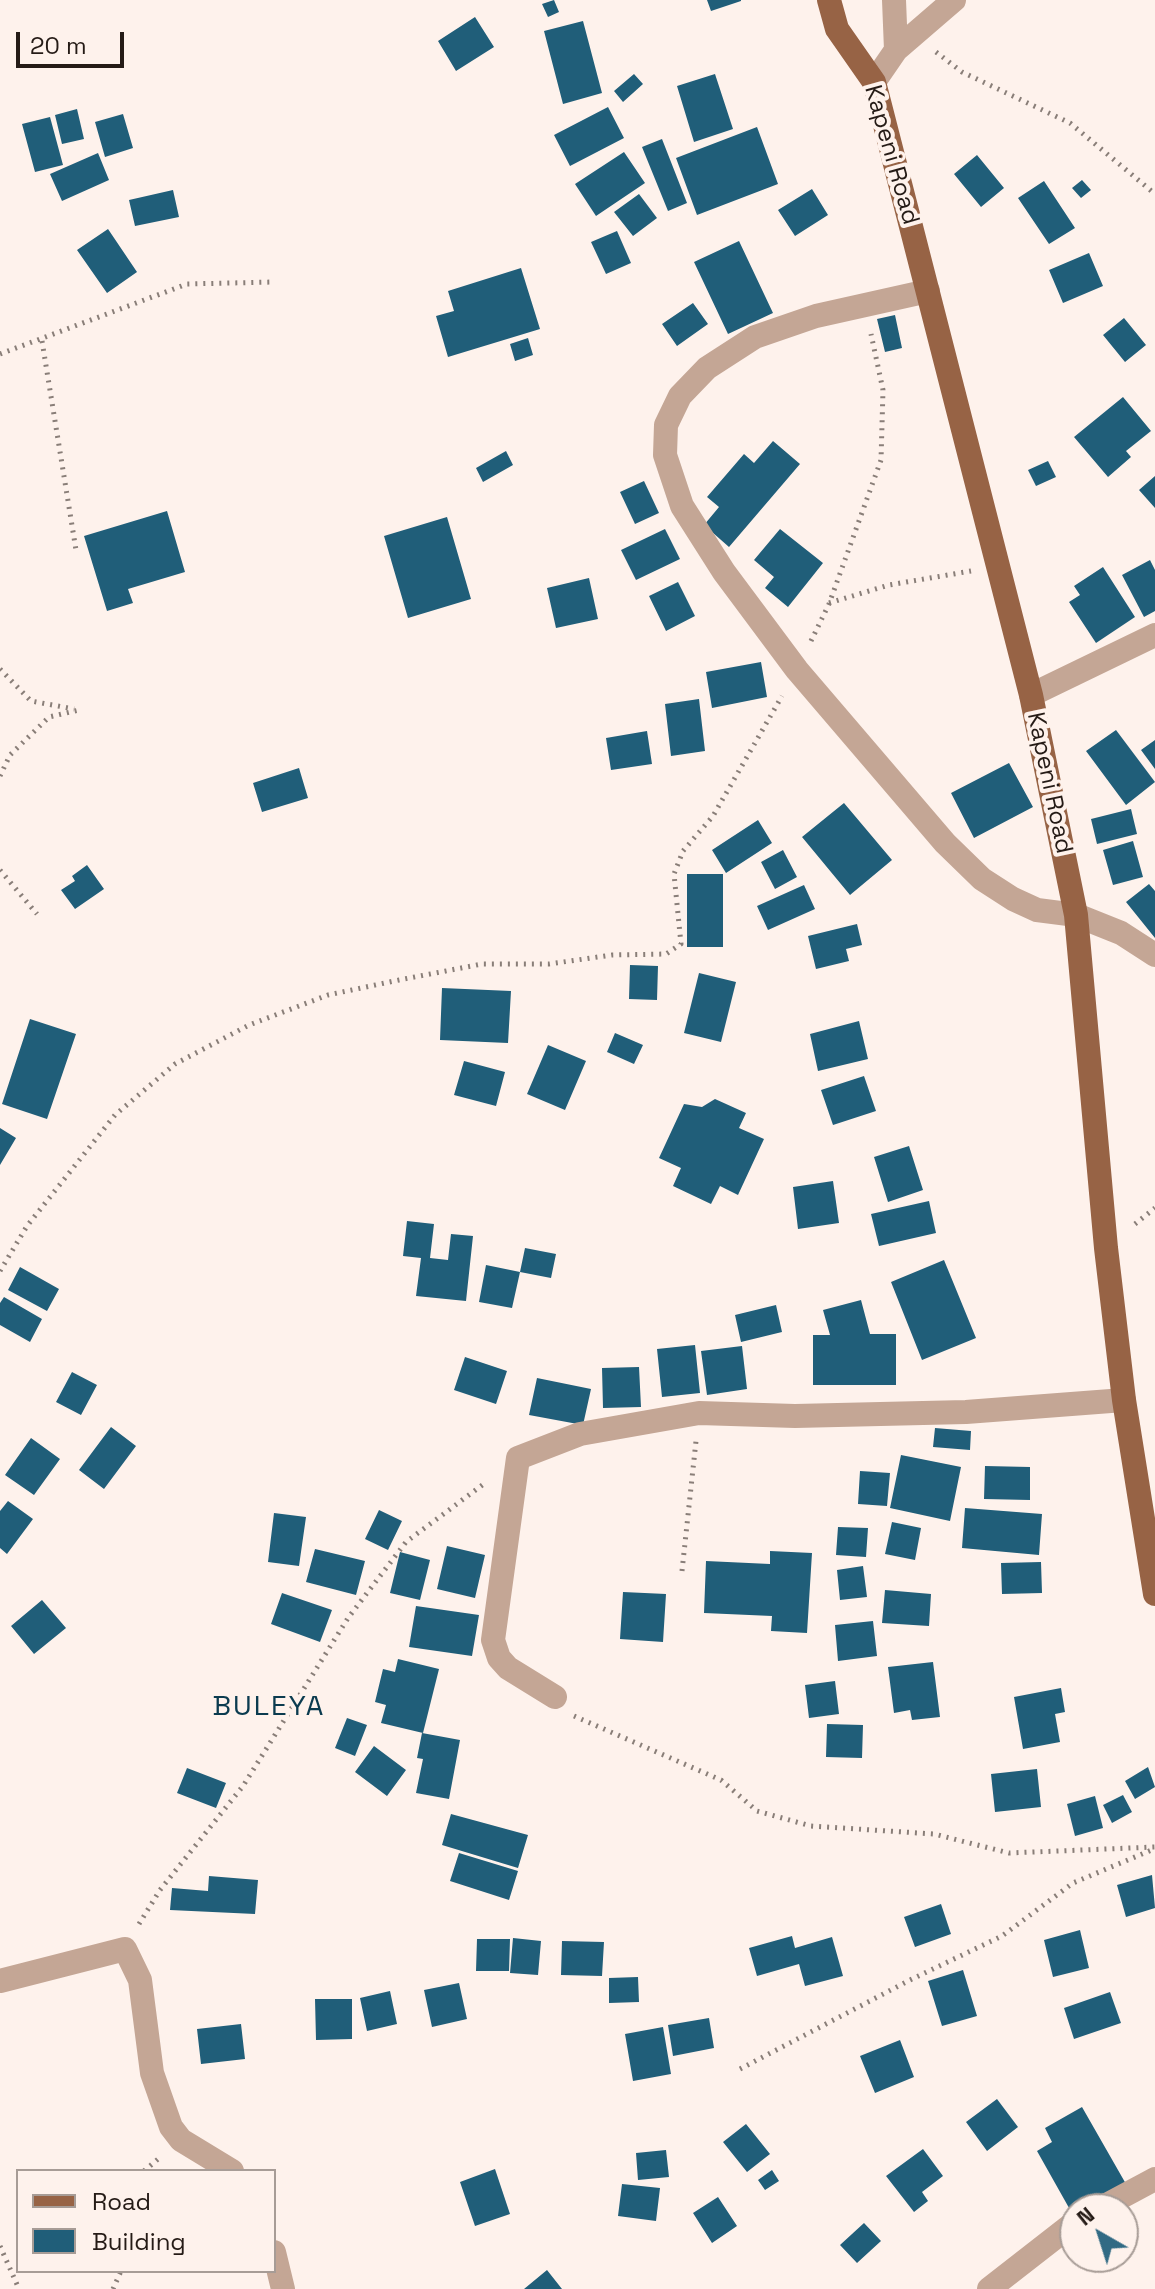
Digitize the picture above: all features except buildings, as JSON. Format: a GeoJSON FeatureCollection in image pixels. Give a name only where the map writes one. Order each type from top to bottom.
{"type":"FeatureCollection","features":[{"type":"Feature","properties":{"kind":"main road","name":"Kapeni Road"},"geometry":{"type":"LineString","coordinates":[[829,0],[837,29],[874,82],[1031,695],[1076,915],[1106,1248],[1124,1400],[1155,1594]]}},
{"type":"Feature","properties":{"kind":"street"},"geometry":{"type":"LineString","coordinates":[[894,0],[904,42]]}},
{"type":"Feature","properties":{"kind":"street"},"geometry":{"type":"LineString","coordinates":[[874,82],[904,42],[954,0]]}},
{"type":"Feature","properties":{"kind":"street"},"geometry":{"type":"LineString","coordinates":[[928,291],[816,316],[755,337],[707,368],[680,396],[666,425],[665,455],[682,506],[724,572],[797,670],[927,823],[982,879],[1037,910],[1076,915],[1121,933],[1155,955]]}},
{"type":"Feature","properties":{"kind":"street"},"geometry":{"type":"LineString","coordinates":[[1031,695],[1155,635]]}},
{"type":"Feature","properties":{"kind":"street"},"geometry":{"type":"LineString","coordinates":[[555,1697],[508,1668],[499,1658],[493,1640],[518,1458],[580,1434],[699,1413],[795,1416],[966,1412],[1124,1400]]}},
{"type":"Feature","properties":{"kind":"street"},"geometry":{"type":"LineString","coordinates":[[0,1981],[125,1949],[140,1980],[152,2073],[171,2127],[181,2140],[229,2169]]}},
{"type":"Feature","properties":{"kind":"street"},"geometry":{"type":"LineString","coordinates":[[1129,2193],[1155,2179]]}},
{"type":"Feature","properties":{"kind":"street"},"geometry":{"type":"LineString","coordinates":[[989,2289],[1059,2234]]}},
{"type":"Feature","properties":{"kind":"street"},"geometry":{"type":"LineString","coordinates":[[276,2260],[283,2289]]}},
{"type":"Feature","properties":{"kind":"path"},"geometry":{"type":"LineString","coordinates":[[904,42],[1070,123],[1155,194]]}},
{"type":"Feature","properties":{"kind":"path"},"geometry":{"type":"LineString","coordinates":[[0,354],[42,341],[187,284],[273,282]]}},
{"type":"Feature","properties":{"kind":"path"},"geometry":{"type":"LineString","coordinates":[[0,1271],[27,1226],[115,1115],[175,1064],[249,1025],[328,995],[482,964],[549,964],[612,955],[666,954],[681,944],[674,874],[683,851],[713,816],[797,670],[829,604],[881,460],[883,390],[866,305]]}},
{"type":"Feature","properties":{"kind":"path"},"geometry":{"type":"LineString","coordinates":[[42,341],[76,550]]}},
{"type":"Feature","properties":{"kind":"path"},"geometry":{"type":"LineString","coordinates":[[829,604],[900,583],[999,567]]}},
{"type":"Feature","properties":{"kind":"path"},"geometry":{"type":"LineString","coordinates":[[0,669],[31,701],[79,710],[49,717],[10,755],[0,776]]}},
{"type":"Feature","properties":{"kind":"path"},"geometry":{"type":"LineString","coordinates":[[0,870],[37,914]]}},
{"type":"Feature","properties":{"kind":"path"},"geometry":{"type":"LineString","coordinates":[[682,1571],[699,1413]]}},
{"type":"Feature","properties":{"kind":"path"},"geometry":{"type":"LineString","coordinates":[[125,1949],[160,1890],[243,1786],[348,1618],[406,1542],[518,1458]]}},
{"type":"Feature","properties":{"kind":"path"},"geometry":{"type":"LineString","coordinates":[[555,1697],[575,1717],[721,1780],[757,1811],[811,1826],[934,1834],[1009,1853],[1155,1848]]}},
{"type":"Feature","properties":{"kind":"path"},"geometry":{"type":"LineString","coordinates":[[740,2069],[910,1980],[1002,1936],[1073,1883],[1155,1848]]}},
{"type":"Feature","properties":{"kind":"path"},"geometry":{"type":"LineString","coordinates":[[0,2246],[19,2289]]}},
{"type":"Feature","properties":{"kind":"district","name":"BULEYA"},"geometry":{"type":"Point","coordinates":[269,1707]}}]}
